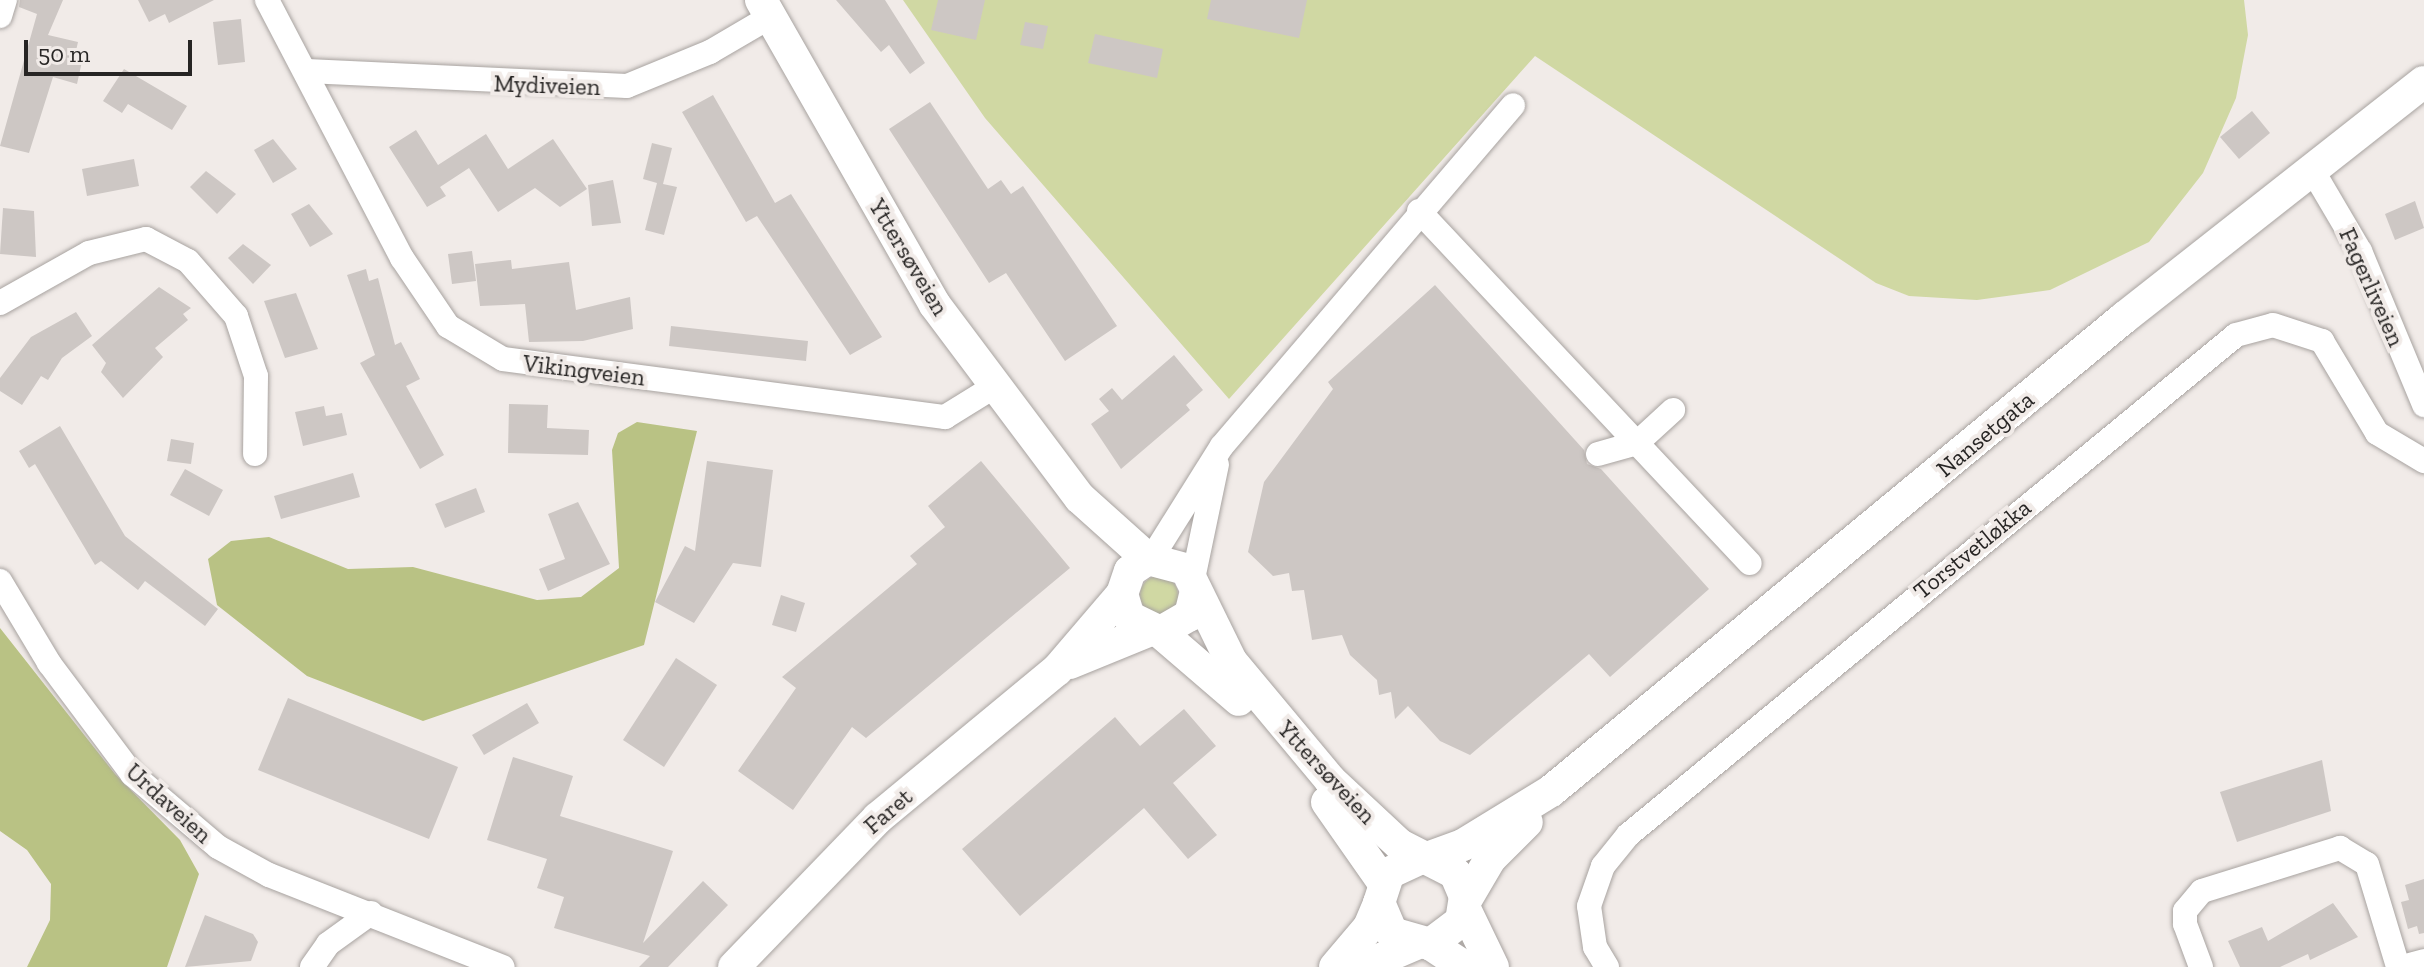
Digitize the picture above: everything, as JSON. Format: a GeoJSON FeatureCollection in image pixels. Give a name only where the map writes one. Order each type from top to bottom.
{"type":"FeatureCollection","features":[{"type":"Feature","properties":{"kind":"main road","name":"Yttersøveien"},"geometry":{"type":"LineString","coordinates":[[766,8],[935,305],[1080,498],[1149,559]]}},
{"type":"Feature","properties":{"kind":"main road","name":"Nansetgata"},"geometry":{"type":"LineString","coordinates":[[1424,858],[1483,835],[1551,791],[2125,317],[2314,173],[2424,82]]}},
{"type":"Feature","properties":{"kind":"main road","name":"Yttersøveien"},"geometry":{"type":"LineString","coordinates":[[1080,498],[1123,588]]}},
{"type":"Feature","properties":{"kind":"main road"},"geometry":{"type":"LineString","coordinates":[[1149,559],[1176,562],[1194,585],[1190,615],[1154,631],[1129,617],[1123,588],[1149,559]]}},
{"type":"Feature","properties":{"kind":"main road","name":"Yttersøveien"},"geometry":{"type":"LineString","coordinates":[[1194,585],[1243,678],[1373,823],[1424,858]]}},
{"type":"Feature","properties":{"kind":"main road","name":"Faret"},"geometry":{"type":"LineString","coordinates":[[734,967],[878,818],[1057,670],[1123,588]]}},
{"type":"Feature","properties":{"kind":"main road","name":"Yttersøveien"},"geometry":{"type":"LineString","coordinates":[[1154,631],[1228,687],[1339,816],[1381,893]]}},
{"type":"Feature","properties":{"kind":"main road","name":"Faret"},"geometry":{"type":"LineString","coordinates":[[1057,670],[1154,631]]}},
{"type":"Feature","properties":{"kind":"main road","name":"Nansetgata"},"geometry":{"type":"LineString","coordinates":[[1465,904],[1490,859],[1551,791]]}},
{"type":"Feature","properties":{"kind":"main road"},"geometry":{"type":"LineString","coordinates":[[1335,967],[1369,927],[1381,893],[1398,864],[1424,858],[1455,873],[1493,967]]}},
{"type":"Feature","properties":{"kind":"main road"},"geometry":{"type":"LineString","coordinates":[[1381,893],[1392,933],[1423,944],[1465,967]]}},
{"type":"Feature","properties":{"kind":"main road"},"geometry":{"type":"LineString","coordinates":[[1362,967],[1453,931],[1465,904]]}},
{"type":"Feature","properties":{"kind":"street"},"geometry":{"type":"LineString","coordinates":[[0,16],[5,0]]}},
{"type":"Feature","properties":{"kind":"street","name":"Vikingveien"},"geometry":{"type":"LineString","coordinates":[[267,0],[307,71],[402,258],[448,326],[503,359],[945,417],[995,386]]}},
{"type":"Feature","properties":{"kind":"street","name":"Mydiveien"},"geometry":{"type":"LineString","coordinates":[[307,71],[627,86],[710,52],[766,8]]}},
{"type":"Feature","properties":{"kind":"street"},"geometry":{"type":"LineString","coordinates":[[1149,559],[1222,446],[1419,211],[1513,105]]}},
{"type":"Feature","properties":{"kind":"street","name":"Fagerliveien"},"geometry":{"type":"LineString","coordinates":[[2314,173],[2360,251],[2424,405]]}},
{"type":"Feature","properties":{"kind":"street"},"geometry":{"type":"LineString","coordinates":[[1419,211],[1750,563]]}},
{"type":"Feature","properties":{"kind":"street"},"geometry":{"type":"LineString","coordinates":[[0,303],[89,253],[146,239],[188,261],[236,316],[256,376],[255,454]]}},
{"type":"Feature","properties":{"kind":"street","name":"Torstvetløkka"},"geometry":{"type":"LineString","coordinates":[[1607,967],[1595,947],[1589,906],[1603,866],[1628,835],[2236,335],[2273,325],[2322,341],[2369,425],[2424,461]]}},
{"type":"Feature","properties":{"kind":"street"},"geometry":{"type":"LineString","coordinates":[[1598,454],[1637,443],[1673,410]]}},
{"type":"Feature","properties":{"kind":"street"},"geometry":{"type":"LineString","coordinates":[[1194,585],[1222,446]]}},
{"type":"Feature","properties":{"kind":"street","name":"Urdaveien"},"geometry":{"type":"LineString","coordinates":[[0,581],[49,663],[132,774],[218,847],[269,875],[502,967]]}},
{"type":"Feature","properties":{"kind":"street"},"geometry":{"type":"LineString","coordinates":[[2201,967],[2185,924],[2185,911],[2202,891],[2340,848],[2367,864],[2400,967],[2424,961]]}},
{"type":"Feature","properties":{"kind":"street"},"geometry":{"type":"LineString","coordinates":[[312,967],[328,944],[371,913]]}},
{"type":"Feature","properties":{"kind":"green space"},"geometry":{"type":"Polygon","coordinates":[[[903,0],[2244,0],[2248,35],[2236,98],[2203,173],[2149,242],[2050,290],[1977,300],[1909,296],[1876,283],[1535,56],[1229,399],[985,118],[903,0]]]}},
{"type":"Feature","properties":{"kind":"green space"},"geometry":{"type":"Polygon","coordinates":[[[637,422],[697,431],[644,645],[423,721],[307,676],[217,605],[208,559],[231,541],[269,537],[348,569],[413,567],[537,600],[581,597],[619,568],[612,450],[618,433],[637,422]]]}},
{"type":"Feature","properties":{"kind":"green space"},"geometry":{"type":"Polygon","coordinates":[[[1159,576],[1173,581],[1178,595],[1173,609],[1159,614],[1145,609],[1140,595],[1145,581],[1159,576]]]}},
{"type":"Feature","properties":{"kind":"green space"},"geometry":{"type":"Polygon","coordinates":[[[0,628],[115,774],[180,840],[199,874],[167,967],[27,967],[50,920],[51,884],[27,850],[0,831],[0,628]]]}},
{"type":"Feature","properties":{"kind":"building"},"geometry":{"type":"Polygon","coordinates":[[[20,0],[63,0],[48,35],[78,42],[75,55],[83,57],[77,84],[53,77],[29,153],[0,146],[37,14],[19,7],[20,0]]]}},
{"type":"Feature","properties":{"kind":"building"},"geometry":{"type":"Polygon","coordinates":[[[138,0],[214,0],[169,23],[165,14],[149,22],[138,0]]]}},
{"type":"Feature","properties":{"kind":"building"},"geometry":{"type":"Polygon","coordinates":[[[836,0],[885,0],[925,63],[910,74],[889,45],[881,52],[836,0]]]}},
{"type":"Feature","properties":{"kind":"building"},"geometry":{"type":"Polygon","coordinates":[[[938,0],[985,0],[976,40],[931,30],[938,0]]]}},
{"type":"Feature","properties":{"kind":"building"},"geometry":{"type":"Polygon","coordinates":[[[1211,0],[1307,0],[1299,38],[1207,19],[1211,0]]]}},
{"type":"Feature","properties":{"kind":"building"},"geometry":{"type":"Polygon","coordinates":[[[241,19],[245,62],[218,65],[213,22],[241,19]]]}},
{"type":"Feature","properties":{"kind":"building"},"geometry":{"type":"Polygon","coordinates":[[[1025,22],[1048,26],[1043,49],[1020,45],[1025,22]]]}},
{"type":"Feature","properties":{"kind":"building"},"geometry":{"type":"Polygon","coordinates":[[[1095,34],[1163,49],[1157,78],[1088,63],[1095,34]]]}},
{"type":"Feature","properties":{"kind":"building"},"geometry":{"type":"Polygon","coordinates":[[[124,69],[187,106],[172,130],[128,104],[122,113],[103,101],[124,69]]]}},
{"type":"Feature","properties":{"kind":"building"},"geometry":{"type":"Polygon","coordinates":[[[713,95],[775,203],[791,194],[882,337],[850,355],[757,216],[746,222],[682,112],[713,95]]]}},
{"type":"Feature","properties":{"kind":"building"},"geometry":{"type":"Polygon","coordinates":[[[930,102],[988,189],[1001,180],[1011,194],[1023,186],[1117,326],[1065,361],[1006,273],[989,283],[889,129],[930,102]]]}},
{"type":"Feature","properties":{"kind":"building"},"geometry":{"type":"Polygon","coordinates":[[[2252,111],[2270,133],[2239,159],[2220,137],[2252,111]]]}},
{"type":"Feature","properties":{"kind":"building"},"geometry":{"type":"Polygon","coordinates":[[[416,130],[438,165],[486,134],[508,169],[553,139],[587,189],[560,207],[535,188],[498,212],[469,168],[440,187],[446,196],[427,207],[389,147],[416,130]]]}},
{"type":"Feature","properties":{"kind":"building"},"geometry":{"type":"Polygon","coordinates":[[[273,139],[297,169],[273,183],[254,150],[273,139]]]}},
{"type":"Feature","properties":{"kind":"building"},"geometry":{"type":"Polygon","coordinates":[[[652,143],[672,148],[663,184],[677,187],[664,235],[645,230],[657,183],[643,179],[652,143]]]}},
{"type":"Feature","properties":{"kind":"building"},"geometry":{"type":"Polygon","coordinates":[[[134,159],[139,186],[87,196],[82,169],[134,159]]]}},
{"type":"Feature","properties":{"kind":"building"},"geometry":{"type":"Polygon","coordinates":[[[206,171],[236,194],[217,214],[190,187],[206,171]]]}},
{"type":"Feature","properties":{"kind":"building"},"geometry":{"type":"Polygon","coordinates":[[[613,180],[621,223],[592,226],[588,185],[613,180]]]}},
{"type":"Feature","properties":{"kind":"building"},"geometry":{"type":"Polygon","coordinates":[[[2415,201],[2424,228],[2395,240],[2385,214],[2415,201]]]}},
{"type":"Feature","properties":{"kind":"building"},"geometry":{"type":"Polygon","coordinates":[[[309,204],[333,234],[310,247],[291,214],[309,204]]]}},
{"type":"Feature","properties":{"kind":"building"},"geometry":{"type":"Polygon","coordinates":[[[3,208],[34,211],[36,257],[0,254],[3,208]]]}},
{"type":"Feature","properties":{"kind":"building"},"geometry":{"type":"Polygon","coordinates":[[[243,244],[271,265],[253,284],[228,258],[243,244]]]}},
{"type":"Feature","properties":{"kind":"building"},"geometry":{"type":"Polygon","coordinates":[[[472,251],[476,281],[452,284],[448,254],[472,251]]]}},
{"type":"Feature","properties":{"kind":"building"},"geometry":{"type":"Polygon","coordinates":[[[511,260],[512,269],[569,262],[576,310],[630,297],[633,329],[583,341],[529,342],[525,304],[480,306],[475,264],[511,260]]]}},
{"type":"Feature","properties":{"kind":"building"},"geometry":{"type":"Polygon","coordinates":[[[366,269],[369,281],[378,278],[395,345],[401,342],[420,379],[406,386],[444,455],[420,469],[360,363],[375,355],[347,275],[366,269]]]}},
{"type":"Feature","properties":{"kind":"building"},"geometry":{"type":"Polygon","coordinates":[[[1435,285],[1584,450],[1587,464],[1601,469],[1709,589],[1610,677],[1589,654],[1470,755],[1440,741],[1408,706],[1395,719],[1391,692],[1379,695],[1377,680],[1350,655],[1342,635],[1312,640],[1304,590],[1292,591],[1289,573],[1273,576],[1248,552],[1264,482],[1333,389],[1328,382],[1435,285]]]}},
{"type":"Feature","properties":{"kind":"building"},"geometry":{"type":"Polygon","coordinates":[[[159,287],[191,308],[183,314],[188,320],[155,348],[163,357],[123,398],[101,372],[106,363],[92,345],[159,287]]]}},
{"type":"Feature","properties":{"kind":"building"},"geometry":{"type":"Polygon","coordinates":[[[296,293],[318,349],[285,358],[264,301],[296,293]]]}},
{"type":"Feature","properties":{"kind":"building"},"geometry":{"type":"Polygon","coordinates":[[[76,312],[92,336],[62,358],[48,380],[41,376],[22,405],[0,391],[0,378],[31,337],[76,312]]]}},
{"type":"Feature","properties":{"kind":"building"},"geometry":{"type":"Polygon","coordinates":[[[671,326],[808,341],[806,361],[669,346],[671,326]]]}},
{"type":"Feature","properties":{"kind":"building"},"geometry":{"type":"Polygon","coordinates":[[[1174,355],[1203,390],[1186,405],[1190,410],[1121,469],[1091,424],[1109,411],[1099,399],[1112,388],[1122,400],[1174,355]]]}},
{"type":"Feature","properties":{"kind":"building"},"geometry":{"type":"Polygon","coordinates":[[[509,404],[548,405],[547,428],[589,430],[588,455],[508,453],[509,404]]]}},
{"type":"Feature","properties":{"kind":"building"},"geometry":{"type":"Polygon","coordinates":[[[324,406],[326,416],[342,413],[347,435],[303,446],[295,412],[324,406]]]}},
{"type":"Feature","properties":{"kind":"building"},"geometry":{"type":"Polygon","coordinates":[[[60,426],[125,536],[218,609],[205,626],[145,581],[138,590],[101,561],[95,565],[35,464],[29,468],[19,451],[60,426]]]}},
{"type":"Feature","properties":{"kind":"building"},"geometry":{"type":"Polygon","coordinates":[[[171,439],[194,443],[191,464],[167,461],[171,439]]]}},
{"type":"Feature","properties":{"kind":"building"},"geometry":{"type":"Polygon","coordinates":[[[707,461],[773,470],[761,567],[733,563],[694,623],[655,602],[685,546],[695,551],[707,461]]]}},
{"type":"Feature","properties":{"kind":"building"},"geometry":{"type":"Polygon","coordinates":[[[981,461],[1070,568],[866,738],[852,727],[793,810],[738,771],[796,688],[782,677],[917,564],[910,556],[945,527],[928,506],[981,461]]]}},
{"type":"Feature","properties":{"kind":"building"},"geometry":{"type":"Polygon","coordinates":[[[185,469],[223,490],[209,516],[170,495],[185,469]]]}},
{"type":"Feature","properties":{"kind":"building"},"geometry":{"type":"Polygon","coordinates":[[[353,473],[360,497],[281,519],[274,496],[353,473]]]}},
{"type":"Feature","properties":{"kind":"building"},"geometry":{"type":"Polygon","coordinates":[[[476,488],[485,512],[445,528],[435,504],[476,488]]]}},
{"type":"Feature","properties":{"kind":"building"},"geometry":{"type":"Polygon","coordinates":[[[578,502],[610,564],[548,591],[539,569],[565,559],[548,514],[578,502]]]}},
{"type":"Feature","properties":{"kind":"building"},"geometry":{"type":"Polygon","coordinates":[[[781,595],[805,603],[796,632],[772,625],[781,595]]]}},
{"type":"Feature","properties":{"kind":"building"},"geometry":{"type":"Polygon","coordinates":[[[676,658],[717,685],[664,767],[623,740],[676,658]]]}},
{"type":"Feature","properties":{"kind":"building"},"geometry":{"type":"Polygon","coordinates":[[[288,698],[458,767],[429,839],[258,770],[288,698]]]}},
{"type":"Feature","properties":{"kind":"building"},"geometry":{"type":"Polygon","coordinates":[[[527,703],[539,723],[484,755],[472,735],[527,703]]]}},
{"type":"Feature","properties":{"kind":"building"},"geometry":{"type":"Polygon","coordinates":[[[1184,709],[1216,746],[1173,783],[1217,835],[1188,859],[1144,808],[1020,916],[962,849],[1115,717],[1140,746],[1184,709]]]}},
{"type":"Feature","properties":{"kind":"building"},"geometry":{"type":"Polygon","coordinates":[[[513,757],[573,776],[560,816],[673,851],[643,943],[703,881],[728,905],[668,967],[639,967],[650,956],[554,928],[564,897],[537,888],[547,859],[487,840],[513,757]]]}},
{"type":"Feature","properties":{"kind":"building"},"geometry":{"type":"Polygon","coordinates":[[[2322,760],[2331,811],[2237,842],[2220,792],[2322,760]]]}},
{"type":"Feature","properties":{"kind":"building"},"geometry":{"type":"Polygon","coordinates":[[[2424,879],[2424,933],[2419,934],[2417,926],[2408,929],[2401,902],[2409,900],[2405,885],[2424,879]]]}},
{"type":"Feature","properties":{"kind":"building"},"geometry":{"type":"Polygon","coordinates":[[[2333,903],[2358,937],[2310,960],[2308,954],[2280,967],[2240,967],[2228,941],[2262,927],[2268,941],[2333,903]]]}},
{"type":"Feature","properties":{"kind":"building"},"geometry":{"type":"Polygon","coordinates":[[[205,915],[253,934],[258,942],[251,961],[185,967],[205,915]]]}}]}
